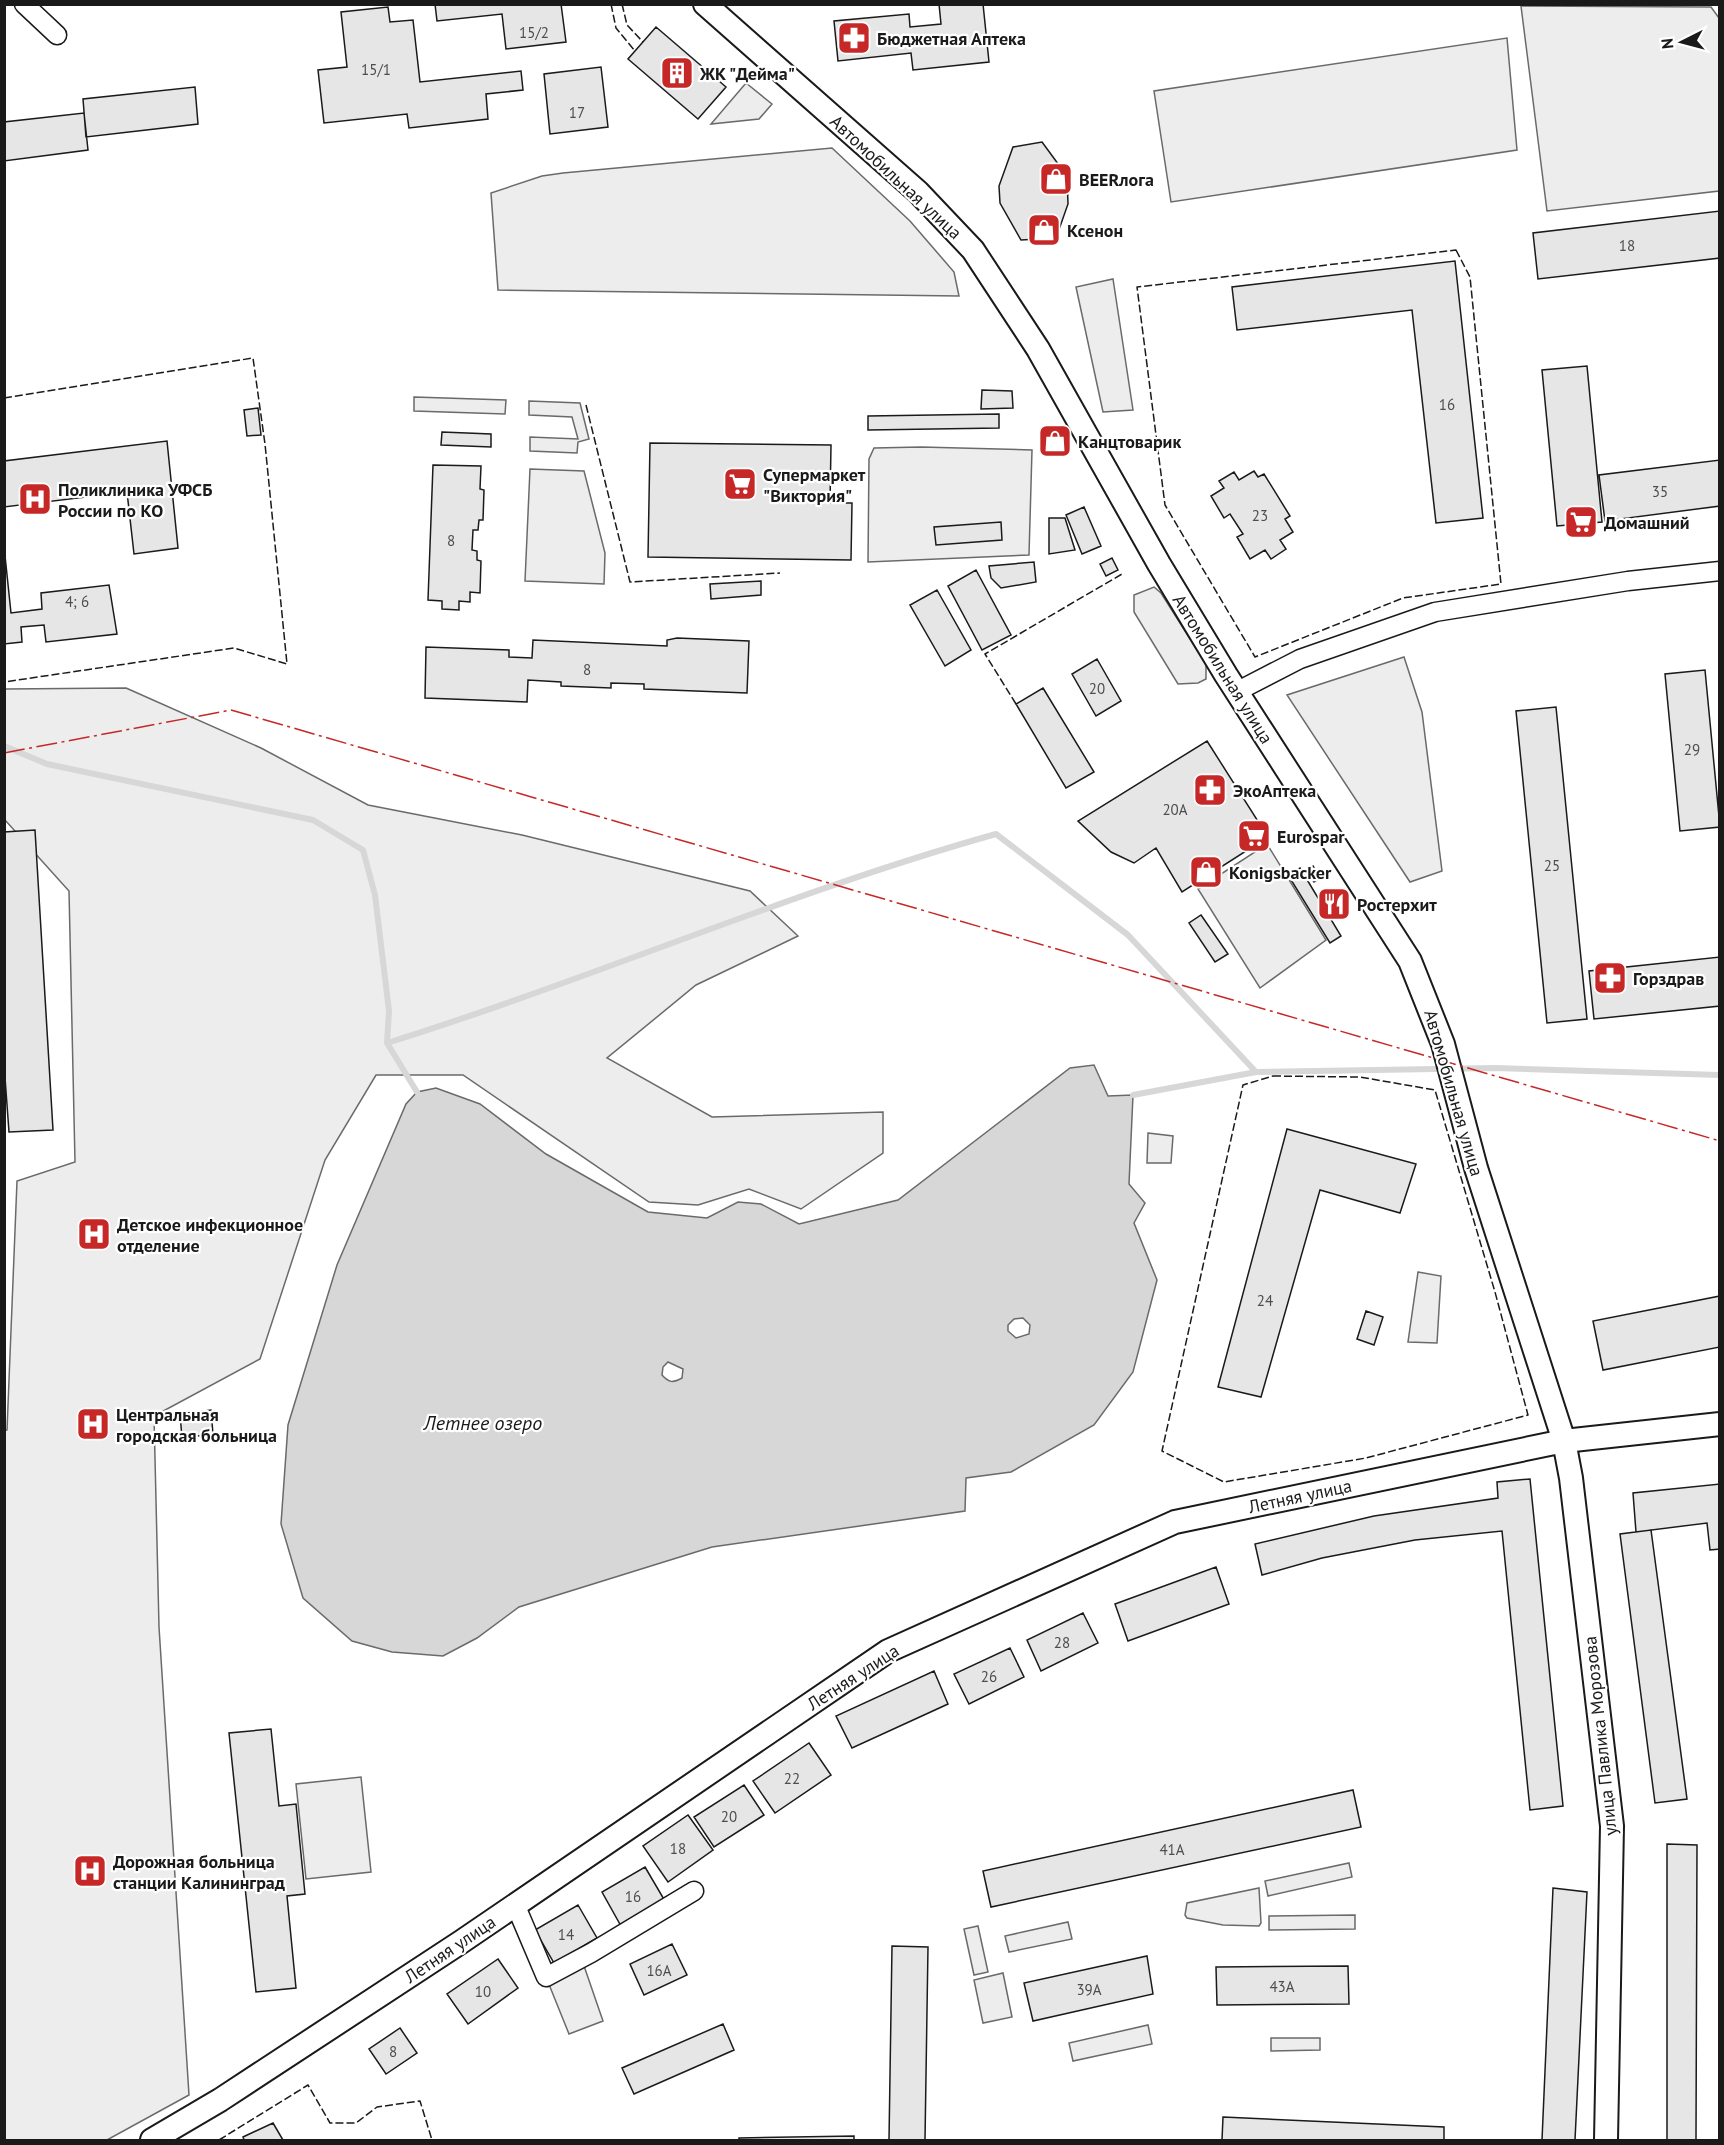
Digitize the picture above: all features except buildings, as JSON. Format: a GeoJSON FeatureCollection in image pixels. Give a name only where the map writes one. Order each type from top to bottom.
{"type":"FeatureCollection","features":[{"type":"Feature","properties":{"kind":"street","name":"Автомобильная улица"},"geometry":{"type":"LineString","coordinates":[[705,4],[918,192],[973,250],[1032,339],[1159,564],[1236,692],[1410,961],[1432,1011],[1446,1053],[1476,1168],[1564,1441]]}},
{"type":"Feature","properties":{"kind":"street"},"geometry":{"type":"LineString","coordinates":[[25,5],[57,35]]}},
{"type":"Feature","properties":{"kind":"street"},"geometry":{"type":"LineString","coordinates":[[1236,692],[1300,659],[1435,612],[1628,581],[1719,571]]}},
{"type":"Feature","properties":{"kind":"street","name":"Летняя улица"},"geometry":{"type":"LineString","coordinates":[[152,2140],[220,2100],[516,1904],[888,1651],[1175,1522],[1564,1441],[1719,1424]]}},
{"type":"Feature","properties":{"kind":"street","name":"улица Павлика Морозова"},"geometry":{"type":"LineString","coordinates":[[1564,1441],[1571,1478],[1612,1826],[1606,2140]]}},
{"type":"Feature","properties":{"kind":"street"},"geometry":{"type":"LineString","coordinates":[[516,1904],[546,1977],[591,1953],[694,1891]]}},
{"type":"Feature","properties":{"kind":"shaded area"},"geometry":{"type":"Polygon","coordinates":[[[1521,6],[1711,7],[1719,18],[1719,191],[1547,211],[1521,6]]]}},
{"type":"Feature","properties":{"kind":"shaded area"},"geometry":{"type":"Polygon","coordinates":[[[1507,38],[1517,150],[1171,202],[1154,91],[1507,38]]]}},
{"type":"Feature","properties":{"kind":"shaded area"},"geometry":{"type":"Polygon","coordinates":[[[746,83],[772,104],[759,119],[711,124],[746,83]]]}},
{"type":"Feature","properties":{"kind":"shaded area"},"geometry":{"type":"Polygon","coordinates":[[[832,148],[910,221],[954,272],[959,296],[498,290],[491,193],[542,176],[563,173],[832,148]]]}},
{"type":"Feature","properties":{"kind":"shaded area"},"geometry":{"type":"Polygon","coordinates":[[[1113,279],[1133,410],[1103,412],[1076,287],[1113,279]]]}},
{"type":"Feature","properties":{"kind":"shaded area"},"geometry":{"type":"Polygon","coordinates":[[[414,397],[506,400],[505,414],[414,411],[414,397]]]}},
{"type":"Feature","properties":{"kind":"shaded area"},"geometry":{"type":"Polygon","coordinates":[[[529,401],[580,403],[589,439],[578,442],[577,453],[530,451],[530,437],[578,439],[572,417],[529,415],[529,401]]]}},
{"type":"Feature","properties":{"kind":"shaded area"},"geometry":{"type":"Polygon","coordinates":[[[874,448],[1032,450],[1029,555],[868,562],[869,459],[874,448]]]}},
{"type":"Feature","properties":{"kind":"shaded area"},"geometry":{"type":"Polygon","coordinates":[[[530,469],[584,471],[605,553],[604,584],[525,581],[530,469]]]}},
{"type":"Feature","properties":{"kind":"shaded area"},"geometry":{"type":"Polygon","coordinates":[[[1154,587],[1161,593],[1206,664],[1206,679],[1198,683],[1178,684],[1134,612],[1134,595],[1154,587]]]}},
{"type":"Feature","properties":{"kind":"shaded area"},"geometry":{"type":"Polygon","coordinates":[[[1404,657],[1422,712],[1442,871],[1410,882],[1287,695],[1404,657]]]}},
{"type":"Feature","properties":{"kind":"shaded area"},"geometry":{"type":"Polygon","coordinates":[[[126,688],[261,748],[368,805],[522,835],[750,891],[798,936],[696,985],[607,1058],[712,1117],[883,1112],[883,1153],[801,1209],[749,1189],[698,1205],[649,1202],[463,1075],[376,1075],[325,1160],[260,1359],[154,1416],[159,1627],[189,2095],[107,2140],[5,2140],[4,1431],[7,1430],[17,1181],[75,1162],[69,891],[5,820],[5,689],[126,688]]]}},
{"type":"Feature","properties":{"kind":"shaded area"},"geometry":{"type":"Polygon","coordinates":[[[1267,844],[1326,940],[1260,988],[1198,889],[1267,844]]]}},
{"type":"Feature","properties":{"kind":"shaded area"},"geometry":{"type":"Polygon","coordinates":[[[1148,1133],[1173,1136],[1171,1163],[1147,1163],[1148,1133]]]}},
{"type":"Feature","properties":{"kind":"shaded area"},"geometry":{"type":"Polygon","coordinates":[[[1418,1272],[1441,1276],[1437,1343],[1408,1342],[1418,1272]]]}},
{"type":"Feature","properties":{"kind":"shaded area"},"geometry":{"type":"Polygon","coordinates":[[[361,1777],[371,1872],[306,1879],[296,1784],[361,1777]]]}},
{"type":"Feature","properties":{"kind":"shaded area"},"geometry":{"type":"Polygon","coordinates":[[[1349,1863],[1352,1877],[1268,1896],[1265,1881],[1349,1863]]]}},
{"type":"Feature","properties":{"kind":"shaded area"},"geometry":{"type":"Polygon","coordinates":[[[1259,1888],[1261,1923],[1259,1926],[1223,1925],[1187,1918],[1185,1915],[1187,1903],[1259,1888]]]}},
{"type":"Feature","properties":{"kind":"shaded area"},"geometry":{"type":"Polygon","coordinates":[[[1355,1915],[1355,1929],[1269,1930],[1269,1916],[1355,1915]]]}},
{"type":"Feature","properties":{"kind":"shaded area"},"geometry":{"type":"Polygon","coordinates":[[[1068,1922],[1072,1939],[1009,1952],[1005,1936],[1068,1922]]]}},
{"type":"Feature","properties":{"kind":"shaded area"},"geometry":{"type":"Polygon","coordinates":[[[978,1926],[988,1972],[974,1975],[964,1929],[978,1926]]]}},
{"type":"Feature","properties":{"kind":"shaded area"},"geometry":{"type":"Polygon","coordinates":[[[583,1963],[603,2021],[569,2034],[546,1977],[583,1963]]]}},
{"type":"Feature","properties":{"kind":"shaded area"},"geometry":{"type":"Polygon","coordinates":[[[1003,1973],[1012,2017],[983,2023],[974,1980],[1003,1973]]]}},
{"type":"Feature","properties":{"kind":"shaded area"},"geometry":{"type":"Polygon","coordinates":[[[1148,2025],[1152,2044],[1073,2061],[1069,2043],[1148,2025]]]}},
{"type":"Feature","properties":{"kind":"shaded area"},"geometry":{"type":"Polygon","coordinates":[[[1271,2038],[1320,2038],[1320,2050],[1271,2051],[1271,2038]]]}},
{"type":"Feature","properties":{"kind":"water","name":"Летнее озеро"},"geometry":{"type":"Polygon","coordinates":[[[1094,1065],[1108,1096],[1133,1095],[1129,1184],[1145,1203],[1134,1223],[1157,1280],[1133,1372],[1094,1425],[1011,1472],[966,1478],[965,1511],[712,1547],[519,1607],[477,1638],[443,1656],[392,1652],[352,1641],[303,1598],[281,1524],[288,1425],[337,1265],[406,1104],[417,1092],[436,1088],[480,1104],[546,1154],[648,1212],[707,1218],[738,1202],[761,1204],[799,1224],[898,1200],[1070,1068],[1094,1065]],[[1023,1318],[1014,1319],[1008,1325],[1008,1331],[1016,1338],[1029,1334],[1030,1325],[1023,1318]],[[668,1362],[663,1367],[662,1375],[671,1381],[682,1378],[683,1369],[668,1362]]]}},
{"type":"Feature","properties":{"kind":"waterway"},"geometry":{"type":"LineString","coordinates":[[4,746],[47,764],[313,820],[363,850],[375,895],[389,1011],[387,1043],[417,1092]]}},
{"type":"Feature","properties":{"kind":"waterway"},"geometry":{"type":"LineString","coordinates":[[387,1043],[540,992],[842,882],[996,834],[1128,935],[1256,1072]]}},
{"type":"Feature","properties":{"kind":"waterway"},"geometry":{"type":"LineString","coordinates":[[1133,1095],[1256,1072],[1495,1068],[1720,1075]]}},
{"type":"Feature","properties":{"kind":"fence"},"geometry":{"type":"LineString","coordinates":[[611,4],[616,28],[635,51]]}},
{"type":"Feature","properties":{"kind":"fence"},"geometry":{"type":"LineString","coordinates":[[622,4],[627,25],[643,42]]}},
{"type":"Feature","properties":{"kind":"fence"},"geometry":{"type":"LineString","coordinates":[[1456,250],[1470,277],[1501,584],[1403,598],[1255,657],[1165,505],[1137,287],[1456,250]]}},
{"type":"Feature","properties":{"kind":"fence"},"geometry":{"type":"LineString","coordinates":[[4,398],[253,358],[265,444],[287,664],[234,648],[4,682]]}},
{"type":"Feature","properties":{"kind":"fence"},"geometry":{"type":"LineString","coordinates":[[586,405],[630,582],[780,573]]}},
{"type":"Feature","properties":{"kind":"fence"},"geometry":{"type":"LineString","coordinates":[[1016,704],[985,654],[1122,574]]}},
{"type":"Feature","properties":{"kind":"fence"},"geometry":{"type":"LineString","coordinates":[[1273,1076],[1360,1077],[1435,1090],[1495,1292],[1528,1415],[1366,1458],[1224,1482],[1162,1451],[1243,1085],[1273,1076]]}},
{"type":"Feature","properties":{"kind":"fence"},"geometry":{"type":"LineString","coordinates":[[219,2140],[308,2085],[330,2123],[356,2123],[377,2107],[420,2101],[432,2140]]}},
{"type":"Feature","properties":{"kind":"power"},"geometry":{"type":"LineString","coordinates":[[4,753],[231,710],[1720,1141]]}},
{"type":"Feature","properties":{"kind":"place","name":"Бюджетная Аптека"},"geometry":{"type":"Point","coordinates":[854,38]}},
{"type":"Feature","properties":{"kind":"place","name":"ЖК \"Дейма\""},"geometry":{"type":"Point","coordinates":[677,73]}},
{"type":"Feature","properties":{"kind":"place","name":"BEERлога"},"geometry":{"type":"Point","coordinates":[1056,179]}},
{"type":"Feature","properties":{"kind":"place","name":"Ксенон"},"geometry":{"type":"Point","coordinates":[1044,230]}},
{"type":"Feature","properties":{"kind":"place","name":"Канцтоварик"},"geometry":{"type":"Point","coordinates":[1055,441]}},
{"type":"Feature","properties":{"kind":"place","name":"Супермаркет \"Виктория\""},"geometry":{"type":"Point","coordinates":[740,484]}},
{"type":"Feature","properties":{"kind":"place","name":"Поликлиника УФСБ России по КО"},"geometry":{"type":"Point","coordinates":[35,499]}},
{"type":"Feature","properties":{"kind":"place","name":"Домашний"},"geometry":{"type":"Point","coordinates":[1581,522]}},
{"type":"Feature","properties":{"kind":"place","name":"ЭкоАптека"},"geometry":{"type":"Point","coordinates":[1210,790]}},
{"type":"Feature","properties":{"kind":"place","name":"Eurospar"},"geometry":{"type":"Point","coordinates":[1254,836]}},
{"type":"Feature","properties":{"kind":"place","name":"Konigsbacker"},"geometry":{"type":"Point","coordinates":[1206,872]}},
{"type":"Feature","properties":{"kind":"place","name":"Ростерхит"},"geometry":{"type":"Point","coordinates":[1334,904]}},
{"type":"Feature","properties":{"kind":"place","name":"Горздрав"},"geometry":{"type":"Point","coordinates":[1610,978]}},
{"type":"Feature","properties":{"kind":"place","name":"Детское инфекционное отделение"},"geometry":{"type":"Point","coordinates":[94,1234]}},
{"type":"Feature","properties":{"kind":"place","name":"Центральная городская больница"},"geometry":{"type":"Point","coordinates":[93,1424]}},
{"type":"Feature","properties":{"kind":"place","name":"Дорожная больница станции Калининград"},"geometry":{"type":"Point","coordinates":[90,1871]}}]}
